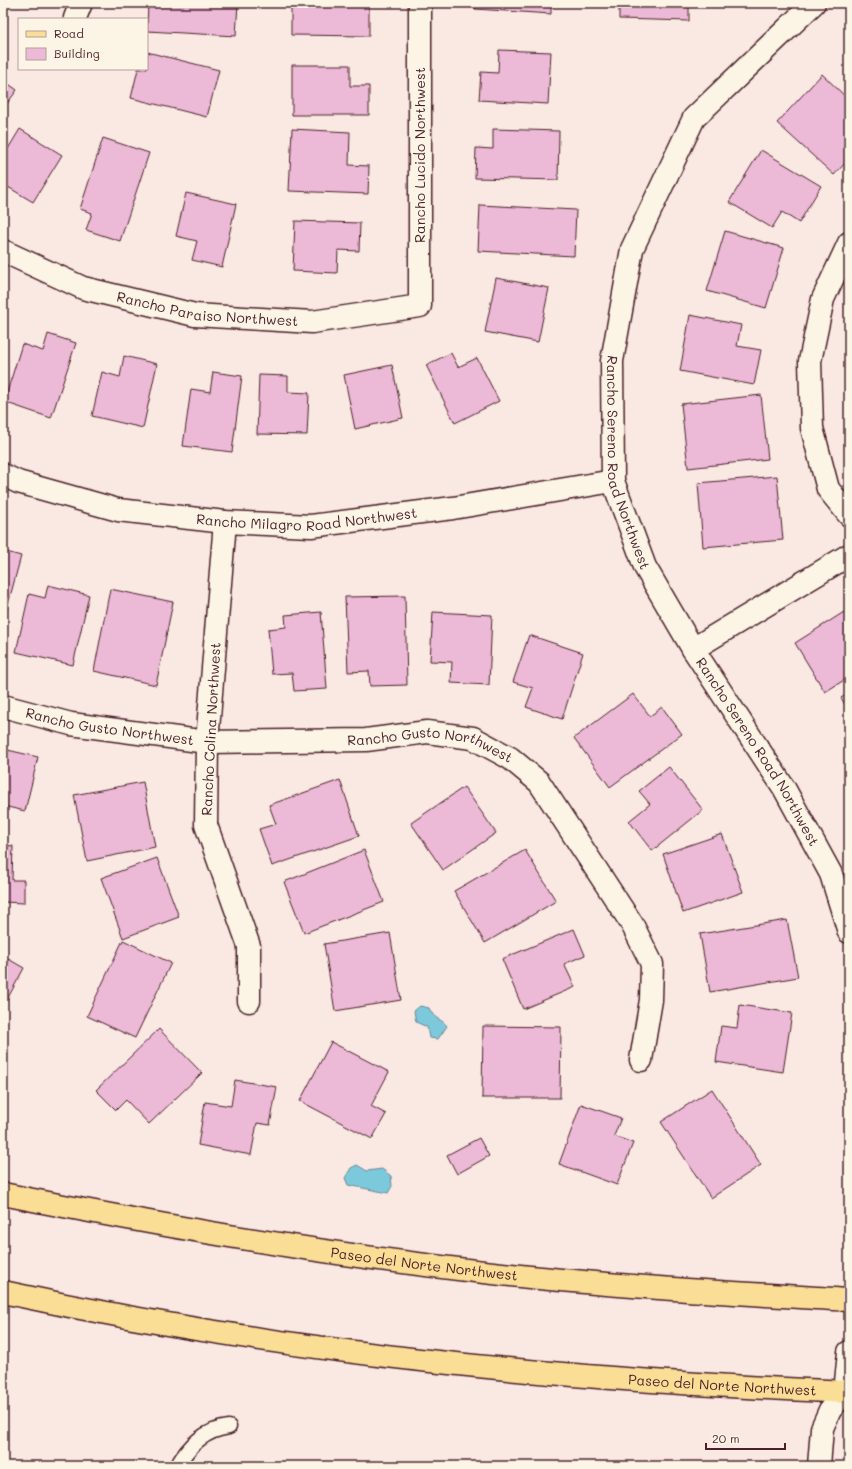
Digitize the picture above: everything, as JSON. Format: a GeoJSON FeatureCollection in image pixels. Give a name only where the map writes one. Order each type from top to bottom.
{"type":"FeatureCollection","features":[{"type":"Feature","properties":{"kind":"main road","name":"Paseo del Norte Northwest"},"geometry":{"type":"LineString","coordinates":[[3,1194],[244,1239],[426,1265],[592,1282],[849,1300]]}},
{"type":"Feature","properties":{"kind":"main road","name":"Paseo del Norte Northwest"},"geometry":{"type":"LineString","coordinates":[[3,1292],[215,1332],[359,1353],[503,1369],[848,1394]]}},
{"type":"Feature","properties":{"kind":"street","name":"Rancho Lucido Northwest"},"geometry":{"type":"LineString","coordinates":[[420,3],[420,306]]}},
{"type":"Feature","properties":{"kind":"street","name":"Rancho Sereno Road Northwest"},"geometry":{"type":"LineString","coordinates":[[814,3],[694,118],[632,249],[612,361],[613,481],[645,567],[693,649],[784,788],[831,874],[849,932]]}},
{"type":"Feature","properties":{"kind":"street"},"geometry":{"type":"LineString","coordinates":[[849,243],[823,299],[810,361],[812,428],[828,489],[849,515]]}},
{"type":"Feature","properties":{"kind":"street","name":"Rancho Paraiso Northwest"},"geometry":{"type":"LineString","coordinates":[[3,251],[83,288],[195,315],[312,322],[420,306]]}},
{"type":"Feature","properties":{"kind":"street","name":"Rancho Milagro Road Northwest"},"geometry":{"type":"LineString","coordinates":[[3,475],[18,482],[118,510],[225,522],[311,526],[453,508],[613,481]]}},
{"type":"Feature","properties":{"kind":"street","name":"Rancho Colina Northwest"},"geometry":{"type":"LineString","coordinates":[[225,522],[207,742],[206,825],[249,946],[249,1000]]}},
{"type":"Feature","properties":{"kind":"street"},"geometry":{"type":"LineString","coordinates":[[693,649],[849,554]]}},
{"type":"Feature","properties":{"kind":"street","name":"Rancho Gusto Northwest"},"geometry":{"type":"LineString","coordinates":[[3,706],[71,724],[207,742],[366,740],[427,732],[473,738],[510,758],[539,782],[632,924],[652,964],[651,1000],[640,1060]]}},
{"type":"Feature","properties":{"kind":"street"},"geometry":{"type":"LineString","coordinates":[[819,1466],[822,1428],[830,1410],[848,1394],[849,1352]]}},
{"type":"Feature","properties":{"kind":"lane"},"geometry":{"type":"LineString","coordinates":[[177,1466],[186,1450],[214,1428],[229,1427]]}},
{"type":"Feature","properties":{"kind":"water"},"geometry":{"type":"Polygon","coordinates":[[[420,1006],[429,1008],[436,1017],[447,1026],[438,1039],[429,1038],[427,1027],[416,1022],[414,1011],[420,1006]]]}},
{"type":"Feature","properties":{"kind":"water"},"geometry":{"type":"Polygon","coordinates":[[[357,1165],[367,1171],[382,1169],[391,1176],[392,1186],[388,1193],[348,1185],[345,1178],[351,1168],[357,1165]]]}},
{"type":"Feature","properties":{"kind":"building"},"geometry":{"type":"Polygon","coordinates":[[[148,3],[238,3],[236,36],[148,31],[148,3]]]}},
{"type":"Feature","properties":{"kind":"building"},"geometry":{"type":"Polygon","coordinates":[[[291,3],[349,3],[349,5],[369,5],[369,36],[291,35],[291,3]]]}},
{"type":"Feature","properties":{"kind":"building"},"geometry":{"type":"Polygon","coordinates":[[[475,3],[551,3],[551,14],[475,9],[475,3]]]}},
{"type":"Feature","properties":{"kind":"building"},"geometry":{"type":"Polygon","coordinates":[[[619,3],[689,3],[689,21],[619,19],[619,3]]]}},
{"type":"Feature","properties":{"kind":"building"},"geometry":{"type":"Polygon","coordinates":[[[499,50],[551,52],[548,104],[479,100],[481,72],[498,73],[499,50]]]}},
{"type":"Feature","properties":{"kind":"building"},"geometry":{"type":"Polygon","coordinates":[[[148,52],[219,70],[207,117],[131,98],[138,70],[148,70],[148,52]]]}},
{"type":"Feature","properties":{"kind":"building"},"geometry":{"type":"Polygon","coordinates":[[[292,65],[350,65],[350,86],[369,86],[369,115],[292,115],[292,65]]]}},
{"type":"Feature","properties":{"kind":"building"},"geometry":{"type":"Polygon","coordinates":[[[822,74],[849,100],[849,159],[834,175],[777,123],[822,74]]]}},
{"type":"Feature","properties":{"kind":"building"},"geometry":{"type":"Polygon","coordinates":[[[3,80],[17,90],[3,109],[3,80]]]}},
{"type":"Feature","properties":{"kind":"building"},"geometry":{"type":"Polygon","coordinates":[[[20,129],[62,155],[33,202],[3,184],[3,157],[20,129]]]}},
{"type":"Feature","properties":{"kind":"building"},"geometry":{"type":"Polygon","coordinates":[[[292,129],[350,132],[349,165],[369,166],[368,194],[289,191],[292,129]]]}},
{"type":"Feature","properties":{"kind":"building"},"geometry":{"type":"Polygon","coordinates":[[[493,129],[559,131],[558,180],[475,178],[476,148],[493,149],[493,129]]]}},
{"type":"Feature","properties":{"kind":"building"},"geometry":{"type":"Polygon","coordinates":[[[103,138],[149,153],[120,241],[86,230],[92,213],[80,209],[103,138]]]}},
{"type":"Feature","properties":{"kind":"building"},"geometry":{"type":"Polygon","coordinates":[[[761,150],[821,186],[799,223],[782,212],[772,228],[729,202],[761,150]]]}},
{"type":"Feature","properties":{"kind":"building"},"geometry":{"type":"Polygon","coordinates":[[[186,193],[236,204],[222,267],[192,260],[197,241],[176,236],[186,193]]]}},
{"type":"Feature","properties":{"kind":"building"},"geometry":{"type":"Polygon","coordinates":[[[480,205],[576,210],[574,256],[478,251],[480,205]]]}},
{"type":"Feature","properties":{"kind":"building"},"geometry":{"type":"Polygon","coordinates":[[[295,221],[360,223],[359,251],[338,250],[337,273],[293,271],[295,221]]]}},
{"type":"Feature","properties":{"kind":"building"},"geometry":{"type":"Polygon","coordinates":[[[725,231],[784,248],[766,308],[707,291],[725,231]]]}},
{"type":"Feature","properties":{"kind":"building"},"geometry":{"type":"Polygon","coordinates":[[[496,278],[549,288],[538,342],[485,332],[496,278]]]}},
{"type":"Feature","properties":{"kind":"building"},"geometry":{"type":"Polygon","coordinates":[[[690,315],[741,325],[737,346],[761,350],[754,385],[680,371],[690,315]]]}},
{"type":"Feature","properties":{"kind":"building"},"geometry":{"type":"Polygon","coordinates":[[[48,334],[76,343],[51,418],[4,402],[22,344],[43,351],[48,334]]]}},
{"type":"Feature","properties":{"kind":"building"},"geometry":{"type":"Polygon","coordinates":[[[451,353],[458,367],[477,358],[499,401],[455,423],[426,365],[451,353]]]}},
{"type":"Feature","properties":{"kind":"building"},"geometry":{"type":"Polygon","coordinates":[[[124,356],[157,364],[143,428],[92,416],[102,372],[120,377],[124,356]]]}},
{"type":"Feature","properties":{"kind":"building"},"geometry":{"type":"Polygon","coordinates":[[[392,365],[403,418],[355,429],[344,375],[392,365]]]}},
{"type":"Feature","properties":{"kind":"building"},"geometry":{"type":"Polygon","coordinates":[[[213,372],[242,376],[232,452],[183,446],[191,389],[210,392],[213,372]]]}},
{"type":"Feature","properties":{"kind":"building"},"geometry":{"type":"Polygon","coordinates":[[[259,375],[288,376],[288,392],[309,393],[307,435],[257,434],[259,375]]]}},
{"type":"Feature","properties":{"kind":"building"},"geometry":{"type":"Polygon","coordinates":[[[761,395],[768,459],[688,468],[681,404],[761,395]]]}},
{"type":"Feature","properties":{"kind":"building"},"geometry":{"type":"Polygon","coordinates":[[[777,476],[783,540],[703,547],[698,483],[777,476]]]}},
{"type":"Feature","properties":{"kind":"building"},"geometry":{"type":"Polygon","coordinates":[[[3,551],[21,556],[3,623],[3,551]]]}},
{"type":"Feature","properties":{"kind":"building"},"geometry":{"type":"Polygon","coordinates":[[[48,585],[89,595],[73,665],[16,652],[29,594],[45,598],[48,585]]]}},
{"type":"Feature","properties":{"kind":"building"},"geometry":{"type":"Polygon","coordinates":[[[110,589],[173,602],[156,685],[94,671],[110,589]]]}},
{"type":"Feature","properties":{"kind":"building"},"geometry":{"type":"Polygon","coordinates":[[[405,596],[407,685],[370,686],[369,671],[348,672],[345,597],[405,596]]]}},
{"type":"Feature","properties":{"kind":"building"},"geometry":{"type":"Polygon","coordinates":[[[321,612],[327,689],[294,691],[292,673],[272,674],[268,629],[286,627],[285,615],[321,612]]]}},
{"type":"Feature","properties":{"kind":"building"},"geometry":{"type":"Polygon","coordinates":[[[433,612],[492,615],[489,685],[451,683],[452,662],[430,661],[433,612]]]}},
{"type":"Feature","properties":{"kind":"building"},"geometry":{"type":"Polygon","coordinates":[[[844,612],[849,620],[849,677],[825,692],[795,643],[844,612]]]}},
{"type":"Feature","properties":{"kind":"building"},"geometry":{"type":"Polygon","coordinates":[[[529,635],[583,653],[562,719],[526,707],[533,688],[513,682],[529,635]]]}},
{"type":"Feature","properties":{"kind":"building"},"geometry":{"type":"Polygon","coordinates":[[[849,693],[849,711],[841,698],[849,693]]]}},
{"type":"Feature","properties":{"kind":"building"},"geometry":{"type":"Polygon","coordinates":[[[633,694],[650,716],[662,707],[682,734],[610,787],[574,738],[633,694]]]}},
{"type":"Feature","properties":{"kind":"building"},"geometry":{"type":"Polygon","coordinates":[[[3,749],[38,757],[25,811],[3,806],[3,749]]]}},
{"type":"Feature","properties":{"kind":"building"},"geometry":{"type":"Polygon","coordinates":[[[669,767],[703,810],[652,851],[629,821],[650,804],[639,791],[669,767]]]}},
{"type":"Feature","properties":{"kind":"building"},"geometry":{"type":"Polygon","coordinates":[[[340,780],[359,836],[272,866],[259,829],[276,824],[269,805],[340,780]]]}},
{"type":"Feature","properties":{"kind":"building"},"geometry":{"type":"Polygon","coordinates":[[[143,782],[155,847],[87,861],[74,795],[143,782]]]}},
{"type":"Feature","properties":{"kind":"building"},"geometry":{"type":"Polygon","coordinates":[[[464,787],[496,833],[443,870],[411,823],[464,787]]]}},
{"type":"Feature","properties":{"kind":"building"},"geometry":{"type":"Polygon","coordinates":[[[722,834],[743,892],[683,913],[663,854],[722,834]]]}},
{"type":"Feature","properties":{"kind":"building"},"geometry":{"type":"Polygon","coordinates":[[[3,845],[13,846],[12,880],[24,880],[24,903],[3,902],[3,845]]]}},
{"type":"Feature","properties":{"kind":"building"},"geometry":{"type":"Polygon","coordinates":[[[364,850],[384,902],[304,933],[284,882],[364,850]]]}},
{"type":"Feature","properties":{"kind":"building"},"geometry":{"type":"Polygon","coordinates":[[[525,850],[556,901],[485,943],[454,891],[525,850]]]}},
{"type":"Feature","properties":{"kind":"building"},"geometry":{"type":"Polygon","coordinates":[[[157,858],[179,917],[123,938],[101,878],[157,858]]]}},
{"type":"Feature","properties":{"kind":"building"},"geometry":{"type":"Polygon","coordinates":[[[787,920],[798,977],[710,992],[700,934],[787,920]]]}},
{"type":"Feature","properties":{"kind":"building"},"geometry":{"type":"Polygon","coordinates":[[[574,929],[585,955],[564,964],[575,987],[523,1009],[502,959],[574,929]]]}},
{"type":"Feature","properties":{"kind":"building"},"geometry":{"type":"Polygon","coordinates":[[[390,933],[401,1000],[335,1011],[324,944],[390,933]]]}},
{"type":"Feature","properties":{"kind":"building"},"geometry":{"type":"Polygon","coordinates":[[[123,940],[171,963],[135,1038],[87,1016],[123,940]]]}},
{"type":"Feature","properties":{"kind":"building"},"geometry":{"type":"Polygon","coordinates":[[[3,956],[24,968],[3,1007],[3,956]]]}},
{"type":"Feature","properties":{"kind":"building"},"geometry":{"type":"Polygon","coordinates":[[[740,1005],[792,1013],[783,1072],[716,1062],[721,1026],[737,1028],[740,1005]]]}},
{"type":"Feature","properties":{"kind":"building"},"geometry":{"type":"Polygon","coordinates":[[[483,1026],[561,1027],[560,1098],[482,1098],[483,1026]]]}},
{"type":"Feature","properties":{"kind":"building"},"geometry":{"type":"Polygon","coordinates":[[[159,1029],[202,1073],[149,1124],[126,1100],[116,1110],[96,1090],[159,1029]]]}},
{"type":"Feature","properties":{"kind":"building"},"geometry":{"type":"Polygon","coordinates":[[[331,1042],[389,1072],[371,1106],[386,1114],[372,1139],[300,1101],[331,1042]]]}},
{"type":"Feature","properties":{"kind":"building"},"geometry":{"type":"Polygon","coordinates":[[[235,1080],[277,1087],[270,1125],[257,1123],[251,1155],[198,1145],[205,1102],[231,1106],[235,1080]]]}},
{"type":"Feature","properties":{"kind":"building"},"geometry":{"type":"Polygon","coordinates":[[[712,1089],[761,1165],[711,1198],[661,1122],[712,1089]]]}},
{"type":"Feature","properties":{"kind":"building"},"geometry":{"type":"Polygon","coordinates":[[[581,1104],[621,1118],[614,1136],[633,1143],[617,1185],[559,1164],[581,1104]]]}},
{"type":"Feature","properties":{"kind":"building"},"geometry":{"type":"Polygon","coordinates":[[[479,1138],[489,1156],[457,1174],[447,1155],[479,1138]]]}}]}
